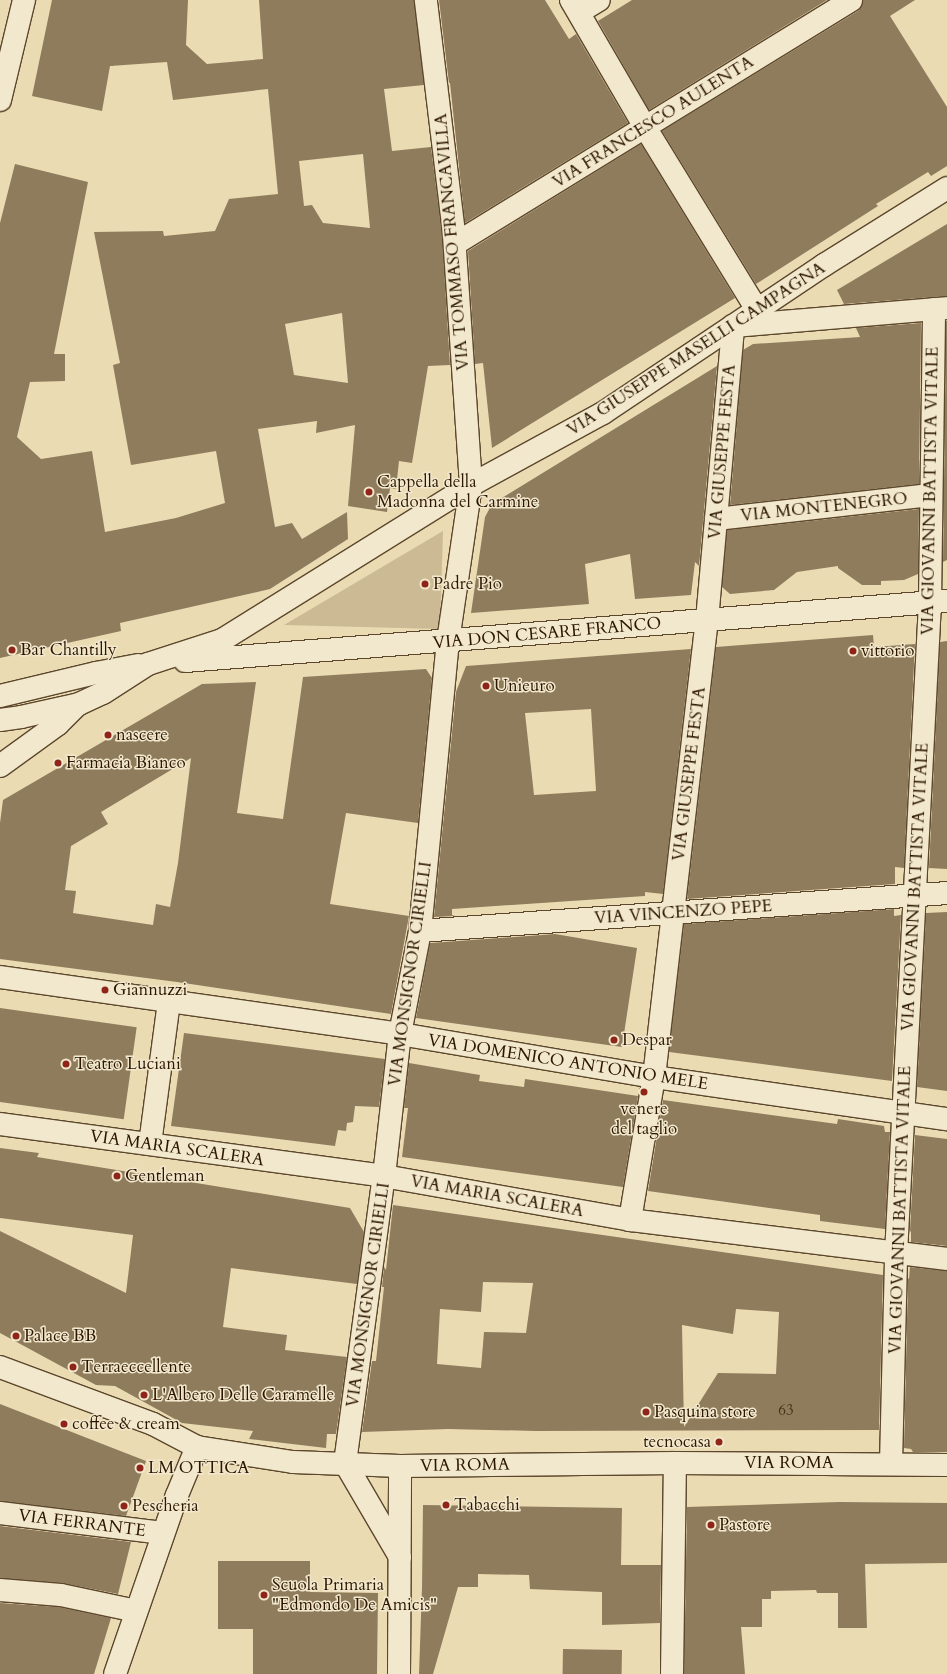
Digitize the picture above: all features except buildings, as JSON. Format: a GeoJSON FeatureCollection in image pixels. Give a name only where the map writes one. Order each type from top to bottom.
{"type":"FeatureCollection","features":[{"type":"Feature","properties":{"kind":"street"},"geometry":{"type":"LineString","coordinates":[[0,100],[24,0]]}},
{"type":"Feature","properties":{"kind":"street","name":"VIA TOMMASO FRANCAVILLA"},"geometry":{"type":"LineString","coordinates":[[426,0],[455,244],[471,486]]}},
{"type":"Feature","properties":{"kind":"street"},"geometry":{"type":"LineString","coordinates":[[599,0],[575,6],[645,127],[757,310]]}},
{"type":"Feature","properties":{"kind":"street","name":"VIA FRANCESCO AULENTA"},"geometry":{"type":"LineString","coordinates":[[455,244],[851,0]]}},
{"type":"Feature","properties":{"kind":"street","name":"VIA GIUSEPPE MASELLI CAMPAGNA"},"geometry":{"type":"LineString","coordinates":[[148,664],[222,640],[471,486],[603,413],[824,265],[947,188]]}},
{"type":"Feature","properties":{"kind":"street"},"geometry":{"type":"LineString","coordinates":[[733,326],[940,309]]}},
{"type":"Feature","properties":{"kind":"street","name":"VIA GIOVANNI BATTISTA VITALE"},"geometry":{"type":"LineString","coordinates":[[891,1464],[896,1254],[903,1113],[915,895],[938,601],[931,495],[940,309]]}},
{"type":"Feature","properties":{"kind":"street","name":"VIA GIUSEPPE FESTA"},"geometry":{"type":"LineString","coordinates":[[630,1220],[654,1077],[707,620],[733,326]]}},
{"type":"Feature","properties":{"kind":"street","name":"VIA MONSIGNOR CIRIELLI"},"geometry":{"type":"LineString","coordinates":[[345,1463],[384,1176],[400,1034],[420,931],[448,641],[471,486]]}},
{"type":"Feature","properties":{"kind":"street","name":"VIA MONTENEGRO"},"geometry":{"type":"LineString","coordinates":[[716,519],[931,495]]}},
{"type":"Feature","properties":{"kind":"street","name":"VIA DON CESARE FRANCO"},"geometry":{"type":"LineString","coordinates":[[148,664],[938,601]]}},
{"type":"Feature","properties":{"kind":"street"},"geometry":{"type":"LineString","coordinates":[[0,696],[96,673],[148,664]]}},
{"type":"Feature","properties":{"kind":"street"},"geometry":{"type":"LineString","coordinates":[[0,720],[21,717],[79,704],[103,694],[148,664]]}},
{"type":"Feature","properties":{"kind":"street"},"geometry":{"type":"LineString","coordinates":[[0,766],[58,724],[79,704]]}},
{"type":"Feature","properties":{"kind":"street","name":"VIA VINCENZO PEPE"},"geometry":{"type":"LineString","coordinates":[[420,931],[673,914],[947,893]]}},
{"type":"Feature","properties":{"kind":"street","name":"VIA DOMENICO ANTONIO MELE"},"geometry":{"type":"LineString","coordinates":[[0,977],[400,1034],[654,1077],[947,1119]]}},
{"type":"Feature","properties":{"kind":"street"},"geometry":{"type":"LineString","coordinates":[[150,1144],[168,1001]]}},
{"type":"Feature","properties":{"kind":"street","name":"VIA MARIA SCALERA"},"geometry":{"type":"LineString","coordinates":[[0,1124],[384,1176],[630,1220],[896,1254],[947,1258]]}},
{"type":"Feature","properties":{"kind":"street","name":"VIA ROMA"},"geometry":{"type":"LineString","coordinates":[[0,1367],[153,1424],[197,1447],[293,1462],[400,1466],[675,1463],[947,1464]]}},
{"type":"Feature","properties":{"kind":"street"},"geometry":{"type":"LineString","coordinates":[[115,1674],[163,1533],[197,1447]]}},
{"type":"Feature","properties":{"kind":"street"},"geometry":{"type":"LineString","coordinates":[[345,1463],[400,1557]]}},
{"type":"Feature","properties":{"kind":"street"},"geometry":{"type":"LineString","coordinates":[[672,1674],[675,1463]]}},
{"type":"Feature","properties":{"kind":"street"},"geometry":{"type":"LineString","coordinates":[[399,1674],[400,1466]]}},
{"type":"Feature","properties":{"kind":"street","name":"VIA FERRANTE"},"geometry":{"type":"LineString","coordinates":[[0,1513],[163,1533]]}},
{"type":"Feature","properties":{"kind":"street"},"geometry":{"type":"LineString","coordinates":[[0,1590],[61,1595],[136,1611]]}},
{"type":"Feature","properties":{"kind":"shaded area"},"geometry":{"type":"Polygon","coordinates":[[[443,531],[440,629],[284,625],[443,531]]]}},
{"type":"Feature","properties":{"kind":"place","name":"Cappella della Madonna del Carmine"},"geometry":{"type":"Point","coordinates":[369,492]}},
{"type":"Feature","properties":{"kind":"place","name":"Padre Pio"},"geometry":{"type":"Point","coordinates":[425,584]}},
{"type":"Feature","properties":{"kind":"place","name":"Bar Chantilly"},"geometry":{"type":"Point","coordinates":[12,650]}},
{"type":"Feature","properties":{"kind":"place","name":"vittorio"},"geometry":{"type":"Point","coordinates":[853,651]}},
{"type":"Feature","properties":{"kind":"place","name":"Unieuro"},"geometry":{"type":"Point","coordinates":[486,686]}},
{"type":"Feature","properties":{"kind":"place","name":"nascere"},"geometry":{"type":"Point","coordinates":[108,735]}},
{"type":"Feature","properties":{"kind":"place","name":"Farmacia Bianco"},"geometry":{"type":"Point","coordinates":[58,763]}},
{"type":"Feature","properties":{"kind":"place","name":"Giannuzzi"},"geometry":{"type":"Point","coordinates":[105,990]}},
{"type":"Feature","properties":{"kind":"place","name":"Despar"},"geometry":{"type":"Point","coordinates":[614,1040]}},
{"type":"Feature","properties":{"kind":"place","name":"Teatro Luciani"},"geometry":{"type":"Point","coordinates":[66,1064]}},
{"type":"Feature","properties":{"kind":"place","name":"venere del taglio"},"geometry":{"type":"Point","coordinates":[644,1092]}},
{"type":"Feature","properties":{"kind":"place","name":"Gentleman"},"geometry":{"type":"Point","coordinates":[117,1176]}},
{"type":"Feature","properties":{"kind":"place","name":"Palace BB"},"geometry":{"type":"Point","coordinates":[16,1336]}},
{"type":"Feature","properties":{"kind":"place","name":"Terraeccellente"},"geometry":{"type":"Point","coordinates":[73,1367]}},
{"type":"Feature","properties":{"kind":"place","name":"L'Albero Delle Caramelle"},"geometry":{"type":"Point","coordinates":[144,1395]}},
{"type":"Feature","properties":{"kind":"place","name":"Pasquina store"},"geometry":{"type":"Point","coordinates":[646,1412]}},
{"type":"Feature","properties":{"kind":"place","name":"coffee & cream"},"geometry":{"type":"Point","coordinates":[64,1424]}},
{"type":"Feature","properties":{"kind":"place","name":"tecnocasa"},"geometry":{"type":"Point","coordinates":[719,1442]}},
{"type":"Feature","properties":{"kind":"place","name":"LM OTTICA"},"geometry":{"type":"Point","coordinates":[140,1468]}},
{"type":"Feature","properties":{"kind":"place","name":"Tabacchi"},"geometry":{"type":"Point","coordinates":[446,1505]}},
{"type":"Feature","properties":{"kind":"place","name":"Pescheria"},"geometry":{"type":"Point","coordinates":[124,1506]}},
{"type":"Feature","properties":{"kind":"place","name":"Pastore"},"geometry":{"type":"Point","coordinates":[711,1525]}},
{"type":"Feature","properties":{"kind":"place","name":"Scuola Primaria \"Edmondo De Amicis\""},"geometry":{"type":"Point","coordinates":[264,1595]}}]}
